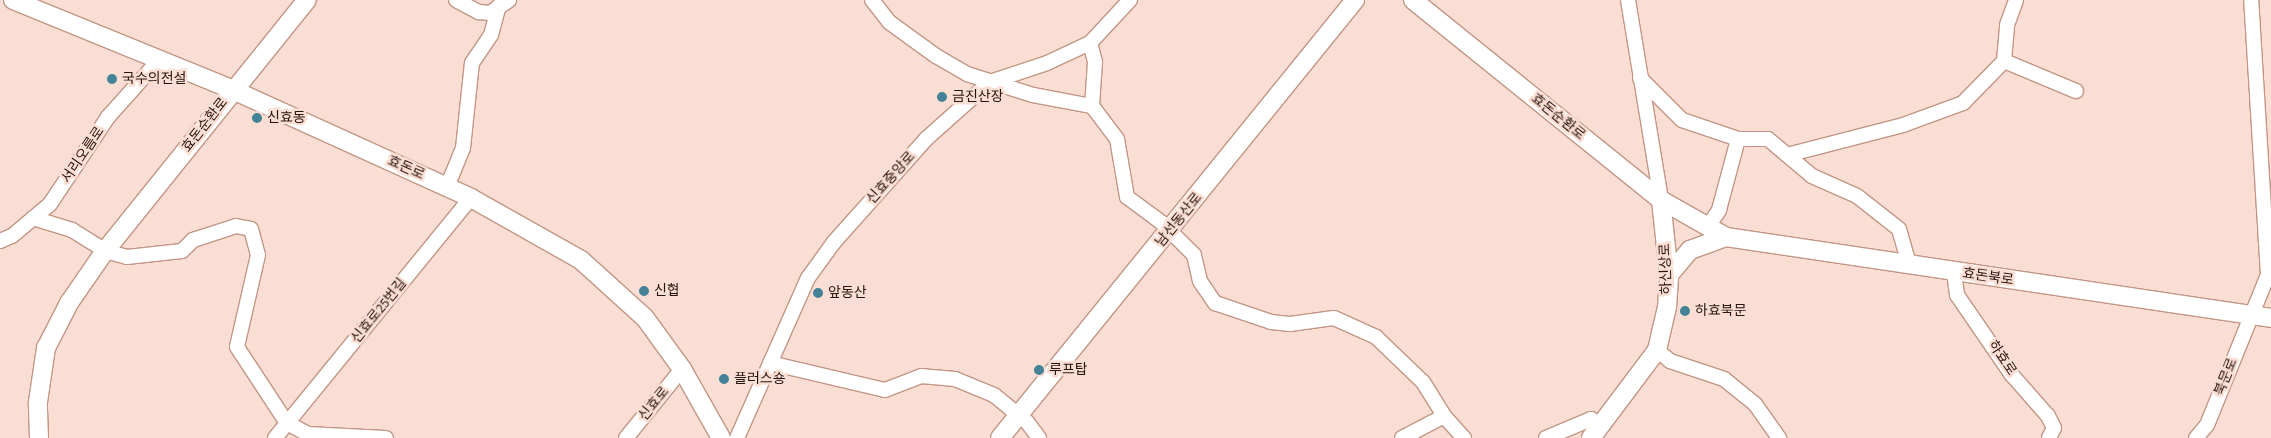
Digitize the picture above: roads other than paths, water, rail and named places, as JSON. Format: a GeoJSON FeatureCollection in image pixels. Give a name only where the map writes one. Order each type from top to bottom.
{"type":"FeatureCollection","features":[{"type":"Feature","properties":{"kind":"street","name":"효돈로"},"geometry":{"type":"LineString","coordinates":[[13,0],[233,90],[447,187],[471,198],[581,260],[645,318],[682,369],[721,438]]}},
{"type":"Feature","properties":{"kind":"street","name":"효돈순환로"},"geometry":{"type":"LineString","coordinates":[[39,438],[38,402],[46,348],[69,303],[105,251],[307,0]]}},
{"type":"Feature","properties":{"kind":"street"},"geometry":{"type":"LineString","coordinates":[[456,0],[479,12],[490,13],[504,3]]}},
{"type":"Feature","properties":{"kind":"street"},"geometry":{"type":"LineString","coordinates":[[872,0],[889,22],[936,56],[967,74],[1033,95],[1092,106]]}},
{"type":"Feature","properties":{"kind":"street","name":"신효중앙로"},"geometry":{"type":"LineString","coordinates":[[737,438],[808,278],[834,242],[926,139],[990,82],[1047,63],[1090,43],[1130,0]]}},
{"type":"Feature","properties":{"kind":"street","name":"남선동산로"},"geometry":{"type":"LineString","coordinates":[[1000,438],[1170,231],[1355,0]]}},
{"type":"Feature","properties":{"kind":"street","name":"효돈순환로"},"geometry":{"type":"LineString","coordinates":[[1413,0],[1661,200],[1707,228]]}},
{"type":"Feature","properties":{"kind":"street","name":"하신상로"},"geometry":{"type":"LineString","coordinates":[[1596,432],[1657,350],[1667,308],[1669,275],[1661,200],[1628,0]]}},
{"type":"Feature","properties":{"kind":"street"},"geometry":{"type":"LineString","coordinates":[[1787,155],[1903,125],[1963,103],[2004,61],[2007,25],[2016,0]]}},
{"type":"Feature","properties":{"kind":"street","name":"북문로"},"geometry":{"type":"LineString","coordinates":[[2196,438],[2207,425],[2268,275],[2251,0]]}},
{"type":"Feature","properties":{"kind":"street"},"geometry":{"type":"LineString","coordinates":[[447,187],[463,148],[472,63],[491,35],[504,3]]}},
{"type":"Feature","properties":{"kind":"street"},"geometry":{"type":"LineString","coordinates":[[1090,43],[1095,62],[1092,106],[1116,139],[1127,197],[1170,231],[1194,255],[1200,281],[1215,303],[1271,322],[1290,324],[1334,318],[1376,337],[1423,382],[1444,416],[1464,438]]}},
{"type":"Feature","properties":{"kind":"street","name":"서리오름로"},"geometry":{"type":"LineString","coordinates":[[0,241],[50,204],[108,117],[159,60]]}},
{"type":"Feature","properties":{"kind":"street"},"geometry":{"type":"LineString","coordinates":[[2004,61],[2076,91]]}},
{"type":"Feature","properties":{"kind":"street"},"geometry":{"type":"LineString","coordinates":[[1640,78],[1682,120],[1738,139],[1768,139],[1812,176],[1856,196],[1899,229],[1909,265]]}},
{"type":"Feature","properties":{"kind":"street"},"geometry":{"type":"LineString","coordinates":[[1707,228],[1719,210],[1738,139]]}},
{"type":"Feature","properties":{"kind":"street","name":"신효로25번길"},"geometry":{"type":"LineString","coordinates":[[275,438],[471,198]]}},
{"type":"Feature","properties":{"kind":"street"},"geometry":{"type":"LineString","coordinates":[[33,218],[72,230],[105,251],[127,257],[182,251],[193,240],[236,226],[251,229],[258,256],[237,347],[287,423],[308,434],[386,438]]}},
{"type":"Feature","properties":{"kind":"street","name":"효돈북로"},"geometry":{"type":"LineString","coordinates":[[1707,228],[1726,237],[1954,273],[2271,318]]}},
{"type":"Feature","properties":{"kind":"street"},"geometry":{"type":"LineString","coordinates":[[1669,275],[1690,250],[1726,237]]}},
{"type":"Feature","properties":{"kind":"street","name":"하효로"},"geometry":{"type":"LineString","coordinates":[[1954,273],[1957,295],[2012,375],[2048,416],[2054,428],[2049,438]]}},
{"type":"Feature","properties":{"kind":"street"},"geometry":{"type":"LineString","coordinates":[[1657,350],[1670,361],[1724,379],[1755,404],[1778,438]]}},
{"type":"Feature","properties":{"kind":"street"},"geometry":{"type":"LineString","coordinates":[[770,363],[885,390],[920,376],[955,379],[994,395],[1019,415],[1039,438]]}},
{"type":"Feature","properties":{"kind":"street","name":"신효로"},"geometry":{"type":"LineString","coordinates":[[626,438],[682,369]]}},
{"type":"Feature","properties":{"kind":"street"},"geometry":{"type":"LineString","coordinates":[[1402,438],[1444,416]]}},
{"type":"Feature","properties":{"kind":"street"},"geometry":{"type":"LineString","coordinates":[[1546,438],[1591,419],[1596,432]]}},
{"type":"Feature","properties":{"kind":"place","name":"국수의전설"},"geometry":{"type":"Point","coordinates":[112,79]}},
{"type":"Feature","properties":{"kind":"place","name":"금진산장"},"geometry":{"type":"Point","coordinates":[942,97]}},
{"type":"Feature","properties":{"kind":"place","name":"신효동"},"geometry":{"type":"Point","coordinates":[257,118]}},
{"type":"Feature","properties":{"kind":"place","name":"신협"},"geometry":{"type":"Point","coordinates":[644,291]}},
{"type":"Feature","properties":{"kind":"place","name":"앞동산"},"geometry":{"type":"Point","coordinates":[818,293]}},
{"type":"Feature","properties":{"kind":"place","name":"하효북문"},"geometry":{"type":"Point","coordinates":[1685,311]}},
{"type":"Feature","properties":{"kind":"place","name":"루프탑"},"geometry":{"type":"Point","coordinates":[1039,370]}},
{"type":"Feature","properties":{"kind":"place","name":"플러스숑"},"geometry":{"type":"Point","coordinates":[724,379]}}]}
